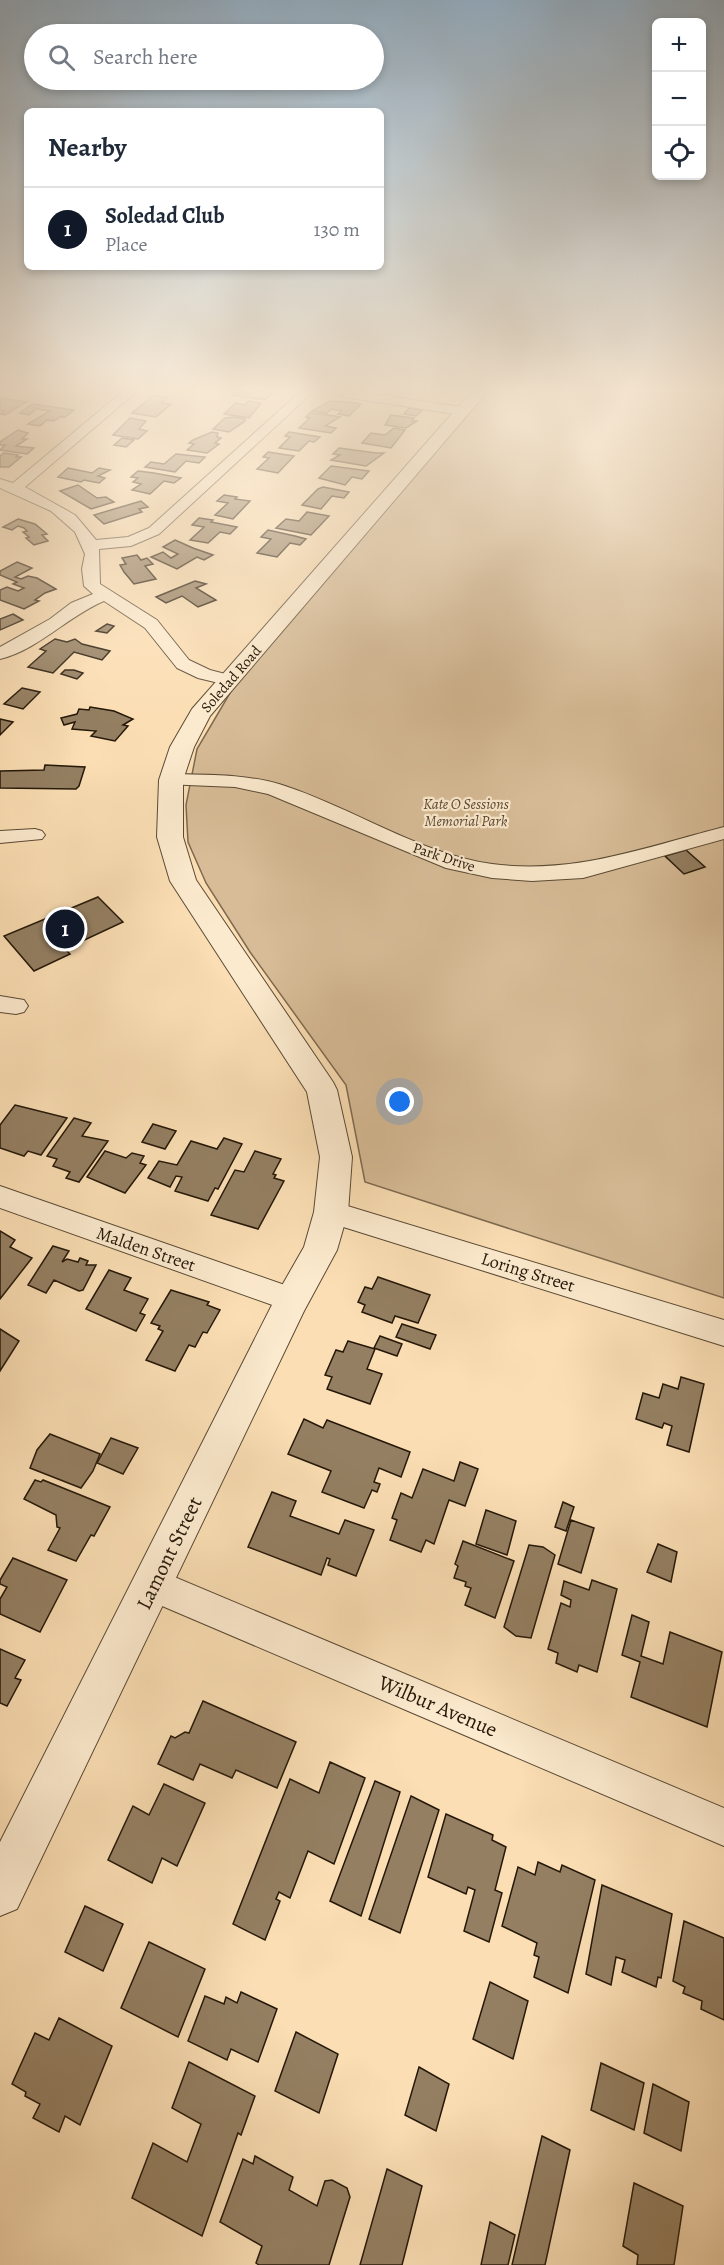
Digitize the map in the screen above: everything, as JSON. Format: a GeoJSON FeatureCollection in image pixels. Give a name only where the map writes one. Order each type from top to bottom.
{"type":"FeatureCollection","features":[{"type":"Feature","properties":{"kind":"street"},"geometry":{"type":"LineString","coordinates":[[39,498],[62,512],[78,526],[90,545],[94,556],[89,569],[92,586],[151,624],[183,664],[204,674],[227,680]]}},
{"type":"Feature","properties":{"kind":"street"},"geometry":{"type":"LineString","coordinates":[[90,545],[131,541],[154,531],[191,498]]}},
{"type":"Feature","properties":{"kind":"street","name":"Soledad Road"},"geometry":{"type":"LineString","coordinates":[[331,1212],[336,1157],[322,1090],[183,880],[170,837],[171,780],[182,747],[200,714],[227,680],[262,645],[387,498]]}},
{"type":"Feature","properties":{"kind":"street"},"geometry":{"type":"LineString","coordinates":[[0,654],[56,623],[77,606],[103,595]]}},
{"type":"Feature","properties":{"kind":"street","name":"Park Drive"},"geometry":{"type":"LineString","coordinates":[[171,780],[235,781],[274,789],[453,863],[492,871],[532,874],[583,871],[724,833]]}},
{"type":"Feature","properties":{"kind":"street"},"geometry":{"type":"LineString","coordinates":[[0,837],[35,835]]}},
{"type":"Feature","properties":{"kind":"street","name":"Malden Street"},"geometry":{"type":"LineString","coordinates":[[0,1197],[292,1300]]}},
{"type":"Feature","properties":{"kind":"street","name":"Lamont Street"},"geometry":{"type":"LineString","coordinates":[[0,1892],[292,1300],[320,1250],[331,1212]]}},
{"type":"Feature","properties":{"kind":"street","name":"Loring Street"},"geometry":{"type":"LineString","coordinates":[[331,1212],[724,1333]]}},
{"type":"Feature","properties":{"kind":"street","name":"Wilbur Avenue"},"geometry":{"type":"LineString","coordinates":[[153,1585],[724,1827]]}},
{"type":"Feature","properties":{"kind":"green space","name":"Kate O Sessions Memorial Park"},"geometry":{"type":"Polygon","coordinates":[[[396,498],[724,498],[724,1298],[365,1182],[346,1085],[250,952],[206,883],[188,842],[186,805],[197,749],[233,688],[396,498]]]}},
{"type":"Feature","properties":{"kind":"building"},"geometry":{"type":"Polygon","coordinates":[[[72,498],[107,498],[114,502],[91,509],[72,498]]]}},
{"type":"Feature","properties":{"kind":"building"},"geometry":{"type":"Polygon","coordinates":[[[221,498],[236,498],[235,499],[250,501],[233,519],[215,515],[228,503],[217,501],[221,498]]]}},
{"type":"Feature","properties":{"kind":"building"},"geometry":{"type":"Polygon","coordinates":[[[309,498],[331,498],[321,509],[302,505],[309,498]]]}},
{"type":"Feature","properties":{"kind":"building"},"geometry":{"type":"Polygon","coordinates":[[[141,501],[148,507],[139,509],[142,512],[104,524],[94,515],[141,501]]]}},
{"type":"Feature","properties":{"kind":"building"},"geometry":{"type":"Polygon","coordinates":[[[307,512],[329,516],[311,535],[276,528],[286,519],[299,521],[307,512]]]}},
{"type":"Feature","properties":{"kind":"building"},"geometry":{"type":"Polygon","coordinates":[[[199,518],[237,527],[230,534],[220,532],[208,543],[190,540],[204,527],[192,525],[199,518]]]}},
{"type":"Feature","properties":{"kind":"building"},"geometry":{"type":"Polygon","coordinates":[[[18,519],[35,524],[47,534],[42,535],[48,541],[34,545],[26,538],[29,537],[23,532],[27,531],[24,528],[18,526],[12,530],[3,527],[18,519]]]}},
{"type":"Feature","properties":{"kind":"building"},"geometry":{"type":"Polygon","coordinates":[[[268,530],[306,539],[300,545],[290,543],[277,557],[257,553],[271,539],[261,537],[268,530]]]}},
{"type":"Feature","properties":{"kind":"building"},"geometry":{"type":"Polygon","coordinates":[[[175,540],[213,555],[204,560],[197,557],[177,569],[151,557],[163,552],[171,558],[178,554],[163,547],[175,540]]]}},
{"type":"Feature","properties":{"kind":"building"},"geometry":{"type":"Polygon","coordinates":[[[137,555],[141,560],[147,558],[153,564],[145,566],[156,579],[134,584],[124,572],[120,565],[126,564],[122,558],[137,555]]]}},
{"type":"Feature","properties":{"kind":"building"},"geometry":{"type":"Polygon","coordinates":[[[17,562],[32,568],[15,577],[37,578],[56,589],[45,593],[35,600],[39,601],[24,609],[0,600],[0,590],[7,587],[18,591],[24,588],[13,584],[17,582],[0,575],[0,571],[17,562]]]}},
{"type":"Feature","properties":{"kind":"building"},"geometry":{"type":"Polygon","coordinates":[[[195,581],[206,584],[196,588],[216,600],[198,607],[182,596],[166,603],[156,597],[195,581]]]}},
{"type":"Feature","properties":{"kind":"building"},"geometry":{"type":"Polygon","coordinates":[[[13,614],[23,620],[0,630],[0,619],[13,614]]]}},
{"type":"Feature","properties":{"kind":"building"},"geometry":{"type":"Polygon","coordinates":[[[107,624],[114,626],[107,633],[96,631],[107,624]]]}},
{"type":"Feature","properties":{"kind":"building"},"geometry":{"type":"Polygon","coordinates":[[[55,639],[67,642],[75,639],[82,644],[110,651],[102,660],[74,652],[53,673],[28,667],[46,651],[40,649],[55,639]]]}},
{"type":"Feature","properties":{"kind":"building"},"geometry":{"type":"Polygon","coordinates":[[[65,670],[83,673],[77,679],[61,674],[65,670]]]}},
{"type":"Feature","properties":{"kind":"building"},"geometry":{"type":"Polygon","coordinates":[[[22,688],[40,692],[23,709],[4,704],[22,688]]]}},
{"type":"Feature","properties":{"kind":"building"},"geometry":{"type":"Polygon","coordinates":[[[90,707],[114,711],[133,719],[123,725],[128,726],[115,741],[91,736],[96,731],[72,729],[75,722],[64,725],[61,718],[77,714],[79,709],[89,710],[90,707]]]}},
{"type":"Feature","properties":{"kind":"building"},"geometry":{"type":"Polygon","coordinates":[[[0,719],[13,722],[0,735],[0,719]]]}},
{"type":"Feature","properties":{"kind":"building"},"geometry":{"type":"Polygon","coordinates":[[[45,765],[85,767],[76,789],[0,788],[0,771],[44,770],[45,765]]]}},
{"type":"Feature","properties":{"kind":"building"},"geometry":{"type":"Polygon","coordinates":[[[686,850],[705,867],[684,874],[665,856],[686,850]]]}},
{"type":"Feature","properties":{"kind":"building"},"geometry":{"type":"Polygon","coordinates":[[[98,897],[123,922],[65,949],[70,954],[34,971],[4,936],[98,897]]]}},
{"type":"Feature","properties":{"kind":"building"},"geometry":{"type":"Polygon","coordinates":[[[15,1105],[67,1118],[41,1155],[28,1151],[24,1156],[0,1148],[0,1125],[15,1105]]]}},
{"type":"Feature","properties":{"kind":"building"},"geometry":{"type":"Polygon","coordinates":[[[74,1118],[91,1123],[82,1136],[108,1141],[79,1182],[66,1178],[70,1172],[53,1166],[57,1159],[47,1156],[74,1118]]]}},
{"type":"Feature","properties":{"kind":"building"},"geometry":{"type":"Polygon","coordinates":[[[153,1124],[176,1131],[165,1149],[142,1142],[153,1124]]]}},
{"type":"Feature","properties":{"kind":"building"},"geometry":{"type":"Polygon","coordinates":[[[224,1138],[242,1144],[218,1189],[215,1188],[208,1201],[175,1191],[182,1177],[176,1176],[170,1187],[148,1178],[159,1161],[177,1165],[191,1141],[217,1149],[224,1138]]]}},
{"type":"Feature","properties":{"kind":"building"},"geometry":{"type":"Polygon","coordinates":[[[105,1151],[126,1158],[132,1153],[144,1156],[140,1163],[146,1165],[125,1193],[87,1177],[105,1151]]]}},
{"type":"Feature","properties":{"kind":"building"},"geometry":{"type":"Polygon","coordinates":[[[255,1151],[281,1159],[273,1174],[276,1175],[274,1178],[284,1181],[258,1229],[211,1215],[235,1170],[244,1172],[255,1151]]]}},
{"type":"Feature","properties":{"kind":"building"},"geometry":{"type":"Polygon","coordinates":[[[0,1231],[15,1240],[10,1247],[32,1258],[0,1299],[0,1231]]]}},
{"type":"Feature","properties":{"kind":"building"},"geometry":{"type":"Polygon","coordinates":[[[53,1246],[69,1251],[62,1262],[67,1259],[78,1262],[80,1258],[88,1261],[86,1265],[96,1265],[83,1290],[79,1291],[54,1280],[46,1293],[28,1285],[53,1246]]]}},
{"type":"Feature","properties":{"kind":"building"},"geometry":{"type":"Polygon","coordinates":[[[109,1270],[131,1278],[124,1290],[148,1299],[140,1313],[145,1315],[136,1331],[86,1309],[109,1270]]]}},
{"type":"Feature","properties":{"kind":"building"},"geometry":{"type":"Polygon","coordinates":[[[378,1277],[430,1295],[418,1323],[395,1316],[392,1323],[362,1312],[365,1305],[358,1302],[365,1287],[372,1289],[378,1277]]]}},
{"type":"Feature","properties":{"kind":"building"},"geometry":{"type":"Polygon","coordinates":[[[171,1290],[209,1302],[207,1305],[220,1310],[207,1333],[203,1332],[195,1347],[189,1345],[175,1371],[146,1360],[163,1331],[158,1329],[160,1326],[151,1323],[171,1290]]]}},
{"type":"Feature","properties":{"kind":"building"},"geometry":{"type":"Polygon","coordinates":[[[402,1324],[436,1335],[430,1349],[396,1337],[402,1324]]]}},
{"type":"Feature","properties":{"kind":"building"},"geometry":{"type":"Polygon","coordinates":[[[0,1329],[19,1341],[0,1371],[0,1329]]]}},
{"type":"Feature","properties":{"kind":"building"},"geometry":{"type":"Polygon","coordinates":[[[380,1336],[402,1344],[397,1356],[374,1348],[380,1336]]]}},
{"type":"Feature","properties":{"kind":"building"},"geometry":{"type":"Polygon","coordinates":[[[348,1341],[375,1349],[367,1369],[382,1374],[370,1404],[327,1389],[332,1377],[325,1375],[336,1350],[343,1352],[348,1341]]]}},
{"type":"Feature","properties":{"kind":"building"},"geometry":{"type":"Polygon","coordinates":[[[681,1377],[704,1384],[689,1452],[667,1445],[672,1426],[664,1423],[662,1428],[636,1419],[643,1393],[659,1398],[663,1384],[678,1389],[681,1377]]]}},
{"type":"Feature","properties":{"kind":"building"},"geometry":{"type":"Polygon","coordinates":[[[304,1419],[323,1428],[327,1420],[410,1452],[401,1477],[379,1468],[374,1482],[380,1484],[377,1492],[372,1490],[364,1508],[322,1492],[331,1471],[288,1454],[304,1419]]]}},
{"type":"Feature","properties":{"kind":"building"},"geometry":{"type":"Polygon","coordinates":[[[50,1434],[100,1454],[93,1471],[81,1488],[30,1468],[37,1450],[50,1434]]]}},
{"type":"Feature","properties":{"kind":"building"},"geometry":{"type":"Polygon","coordinates":[[[111,1438],[138,1448],[123,1474],[97,1463],[111,1438]]]}},
{"type":"Feature","properties":{"kind":"building"},"geometry":{"type":"Polygon","coordinates":[[[460,1462],[478,1469],[465,1506],[449,1500],[434,1544],[426,1540],[421,1552],[390,1540],[397,1520],[392,1518],[401,1493],[412,1498],[423,1469],[454,1481],[460,1462]]]}},
{"type":"Feature","properties":{"kind":"building"},"geometry":{"type":"Polygon","coordinates":[[[35,1480],[41,1482],[43,1480],[110,1507],[94,1536],[91,1535],[76,1561],[48,1550],[60,1528],[57,1527],[56,1515],[24,1499],[35,1480]]]}},
{"type":"Feature","properties":{"kind":"building"},"geometry":{"type":"Polygon","coordinates":[[[272,1492],[296,1501],[290,1516],[339,1534],[345,1520],[374,1530],[356,1576],[328,1565],[330,1559],[327,1558],[321,1575],[248,1547],[272,1492]]]}},
{"type":"Feature","properties":{"kind":"building"},"geometry":{"type":"Polygon","coordinates":[[[563,1502],[574,1507],[566,1531],[555,1527],[563,1502]]]}},
{"type":"Feature","properties":{"kind":"building"},"geometry":{"type":"Polygon","coordinates":[[[486,1510],[516,1521],[507,1555],[476,1544],[486,1510]]]}},
{"type":"Feature","properties":{"kind":"building"},"geometry":{"type":"Polygon","coordinates":[[[571,1520],[594,1528],[581,1573],[558,1564],[571,1520]]]}},
{"type":"Feature","properties":{"kind":"building"},"geometry":{"type":"Polygon","coordinates":[[[463,1541],[514,1561],[495,1618],[465,1605],[471,1588],[465,1586],[466,1582],[454,1578],[458,1566],[455,1564],[463,1541]]]}},
{"type":"Feature","properties":{"kind":"building"},"geometry":{"type":"Polygon","coordinates":[[[658,1544],[677,1552],[671,1582],[647,1572],[658,1544]]]}},
{"type":"Feature","properties":{"kind":"building"},"geometry":{"type":"Polygon","coordinates":[[[529,1545],[543,1547],[555,1555],[531,1638],[516,1636],[504,1627],[529,1545]]]}},
{"type":"Feature","properties":{"kind":"building"},"geometry":{"type":"Polygon","coordinates":[[[13,1558],[67,1580],[40,1632],[0,1614],[0,1599],[7,1587],[0,1584],[0,1580],[13,1558]]]}},
{"type":"Feature","properties":{"kind":"building"},"geometry":{"type":"Polygon","coordinates":[[[592,1580],[617,1589],[597,1672],[579,1665],[577,1672],[556,1663],[558,1653],[548,1649],[561,1603],[570,1607],[571,1600],[561,1595],[564,1581],[589,1590],[592,1580]]]}},
{"type":"Feature","properties":{"kind":"building"},"geometry":{"type":"Polygon","coordinates":[[[632,1615],[649,1622],[641,1656],[663,1664],[670,1632],[722,1652],[707,1727],[631,1697],[640,1662],[622,1655],[632,1615]]]}},
{"type":"Feature","properties":{"kind":"building"},"geometry":{"type":"Polygon","coordinates":[[[0,1649],[25,1660],[15,1678],[21,1680],[7,1706],[0,1703],[0,1649]]]}},
{"type":"Feature","properties":{"kind":"building"},"geometry":{"type":"Polygon","coordinates":[[[203,1701],[296,1742],[277,1788],[236,1770],[232,1778],[200,1764],[193,1780],[158,1764],[171,1736],[175,1738],[185,1732],[189,1733],[203,1701]]]}},
{"type":"Feature","properties":{"kind":"building"},"geometry":{"type":"Polygon","coordinates":[[[330,1762],[365,1778],[334,1864],[308,1851],[290,1898],[279,1892],[276,1899],[280,1901],[265,1940],[233,1924],[290,1779],[319,1793],[330,1762]]]}},
{"type":"Feature","properties":{"kind":"building"},"geometry":{"type":"Polygon","coordinates":[[[375,1781],[400,1792],[361,1916],[330,1901],[375,1781]]]}},
{"type":"Feature","properties":{"kind":"building"},"geometry":{"type":"Polygon","coordinates":[[[164,1784],[205,1803],[177,1866],[162,1858],[152,1883],[108,1860],[133,1806],[149,1815],[164,1784]]]}},
{"type":"Feature","properties":{"kind":"building"},"geometry":{"type":"Polygon","coordinates":[[[411,1796],[439,1810],[400,1933],[369,1919],[411,1796]]]}},
{"type":"Feature","properties":{"kind":"building"},"geometry":{"type":"Polygon","coordinates":[[[446,1814],[493,1835],[492,1840],[506,1847],[495,1890],[502,1893],[489,1942],[464,1931],[475,1890],[468,1887],[466,1894],[428,1877],[446,1814]]]}},
{"type":"Feature","properties":{"kind":"building"},"geometry":{"type":"Polygon","coordinates":[[[538,1862],[560,1872],[562,1865],[595,1880],[568,1993],[534,1977],[539,1957],[534,1955],[537,1943],[502,1926],[518,1867],[535,1875],[538,1862]]]}},
{"type":"Feature","properties":{"kind":"building"},"geometry":{"type":"Polygon","coordinates":[[[602,1885],[672,1914],[661,1978],[658,1977],[656,1987],[622,1972],[625,1960],[616,1957],[611,1985],[586,1974],[602,1885]]]}},
{"type":"Feature","properties":{"kind":"building"},"geometry":{"type":"Polygon","coordinates":[[[85,1906],[123,1924],[103,1971],[65,1952],[85,1906]]]}},
{"type":"Feature","properties":{"kind":"building"},"geometry":{"type":"Polygon","coordinates":[[[684,1921],[724,1938],[724,2020],[701,2009],[702,2001],[683,1993],[685,1987],[673,1981],[684,1921]]]}},
{"type":"Feature","properties":{"kind":"building"},"geometry":{"type":"Polygon","coordinates":[[[149,1942],[205,1969],[178,2037],[121,2008],[149,1942]]]}},
{"type":"Feature","properties":{"kind":"building"},"geometry":{"type":"Polygon","coordinates":[[[490,1982],[528,2001],[513,2059],[473,2039],[490,1982]]]}},
{"type":"Feature","properties":{"kind":"building"},"geometry":{"type":"Polygon","coordinates":[[[241,1992],[277,2009],[258,2062],[231,2049],[227,2060],[188,2041],[205,1996],[224,2004],[226,1997],[237,2003],[241,1992]]]}},
{"type":"Feature","properties":{"kind":"building"},"geometry":{"type":"Polygon","coordinates":[[[59,2018],[112,2046],[80,2125],[65,2116],[59,2132],[33,2118],[40,2104],[25,2096],[26,2092],[12,2084],[35,2033],[49,2040],[59,2018]]]}},
{"type":"Feature","properties":{"kind":"building"},"geometry":{"type":"Polygon","coordinates":[[[296,2032],[338,2054],[319,2113],[275,2091],[296,2032]]]}},
{"type":"Feature","properties":{"kind":"building"},"geometry":{"type":"Polygon","coordinates":[[[189,2062],[255,2096],[241,2135],[238,2133],[202,2236],[132,2198],[153,2143],[187,2162],[201,2124],[172,2108],[189,2062]]]}},
{"type":"Feature","properties":{"kind":"building"},"geometry":{"type":"Polygon","coordinates":[[[601,2063],[644,2083],[634,2130],[591,2110],[601,2063]]]}},
{"type":"Feature","properties":{"kind":"building"},"geometry":{"type":"Polygon","coordinates":[[[419,2067],[449,2084],[436,2131],[405,2115],[419,2067]]]}},
{"type":"Feature","properties":{"kind":"building"},"geometry":{"type":"Polygon","coordinates":[[[653,2084],[689,2102],[681,2151],[644,2133],[653,2084]]]}},
{"type":"Feature","properties":{"kind":"building"},"geometry":{"type":"Polygon","coordinates":[[[542,2136],[570,2150],[545,2265],[512,2265],[542,2136]]]}},
{"type":"Feature","properties":{"kind":"building"},"geometry":{"type":"Polygon","coordinates":[[[255,2156],[293,2177],[289,2190],[317,2206],[325,2181],[332,2180],[347,2188],[350,2197],[329,2265],[259,2265],[256,2263],[262,2246],[220,2222],[243,2159],[253,2164],[255,2156]]]}},
{"type":"Feature","properties":{"kind":"building"},"geometry":{"type":"Polygon","coordinates":[[[387,2169],[422,2186],[402,2265],[360,2265],[387,2169]]]}},
{"type":"Feature","properties":{"kind":"building"},"geometry":{"type":"Polygon","coordinates":[[[634,2183],[683,2206],[674,2265],[637,2265],[638,2255],[623,2246],[634,2183]]]}},
{"type":"Feature","properties":{"kind":"building"},"geometry":{"type":"Polygon","coordinates":[[[490,2222],[515,2235],[508,2265],[481,2265],[490,2222]]]}},
{"type":"Feature","properties":{"kind":"place","name":"Soledad Club"},"geometry":{"type":"Point","coordinates":[65,929]}}]}
